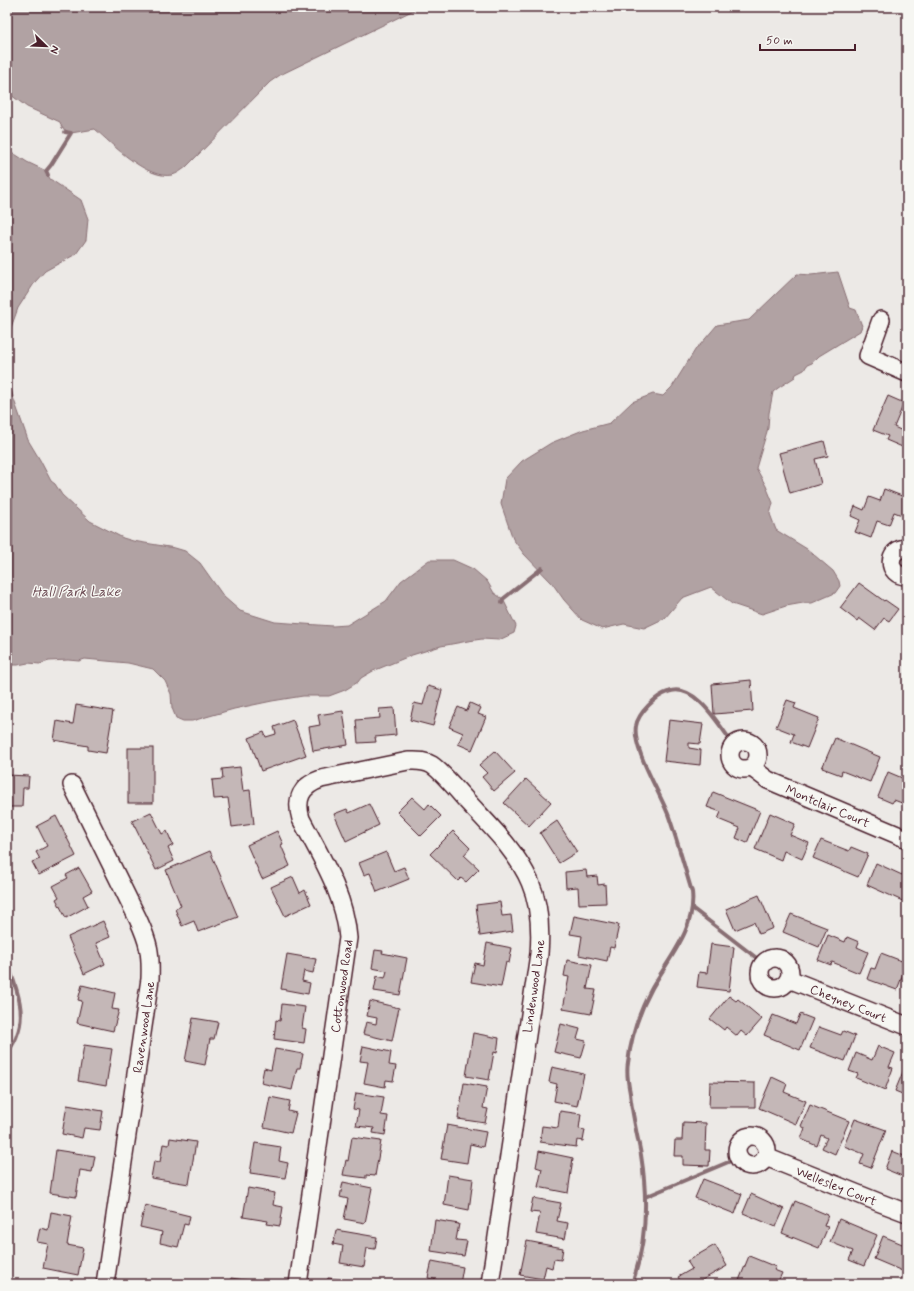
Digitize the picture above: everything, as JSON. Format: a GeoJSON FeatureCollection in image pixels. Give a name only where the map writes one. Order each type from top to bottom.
{"type":"FeatureCollection","features":[{"type":"Feature","properties":{"kind":"street"},"geometry":{"type":"LineString","coordinates":[[881,320],[868,356],[907,373]]}},
{"type":"Feature","properties":{"kind":"street"},"geometry":{"type":"LineString","coordinates":[[907,548],[899,549],[895,552],[891,560],[892,566],[897,573],[907,576]]}},
{"type":"Feature","properties":{"kind":"street","name":"Lindenwood Lane"},"geometry":{"type":"LineString","coordinates":[[392,764],[420,760],[433,766],[457,790],[516,857],[530,882],[538,909],[541,935],[540,954],[490,1284]]}},
{"type":"Feature","properties":{"kind":"street","name":"Cottonwood Road"},"geometry":{"type":"LineString","coordinates":[[298,1284],[348,938],[341,900],[333,881],[301,819],[299,812],[299,800],[306,786],[311,782],[392,764]]}},
{"type":"Feature","properties":{"kind":"street","name":"Montclair Court"},"geometry":{"type":"LineString","coordinates":[[752,768],[768,780],[907,839]]}},
{"type":"Feature","properties":{"kind":"street","name":"Ravenwood Lane"},"geometry":{"type":"LineString","coordinates":[[72,785],[138,919],[147,940],[151,963],[149,987],[105,1284]]}},
{"type":"Feature","properties":{"kind":"street","name":"Cheyney Court"},"geometry":{"type":"LineString","coordinates":[[789,979],[907,1026]]}},
{"type":"Feature","properties":{"kind":"street","name":"Wellesley Court"},"geometry":{"type":"LineString","coordinates":[[766,1157],[907,1213]]}},
{"type":"Feature","properties":{"kind":"water"},"geometry":{"type":"Polygon","coordinates":[[[8,7],[420,7],[280,75],[270,82],[186,167],[172,175],[162,175],[141,167],[130,160],[95,129],[71,133],[62,128],[60,122],[27,107],[7,92],[8,7]]]}},
{"type":"Feature","properties":{"kind":"water","name":"Hall Park Lake"},"geometry":{"type":"Polygon","coordinates":[[[7,149],[27,162],[46,171],[50,179],[81,200],[88,219],[86,240],[76,254],[45,271],[35,282],[18,308],[9,333],[8,357],[10,365],[8,374],[13,397],[28,440],[51,481],[55,484],[62,495],[90,521],[123,538],[185,551],[200,563],[224,597],[240,611],[275,622],[333,626],[347,625],[386,601],[401,581],[429,560],[453,560],[473,569],[487,581],[494,593],[503,599],[516,626],[514,633],[499,640],[482,639],[468,641],[441,646],[412,655],[373,671],[345,690],[329,696],[303,696],[272,701],[234,709],[192,721],[183,721],[176,718],[172,708],[171,694],[165,681],[153,669],[128,663],[85,659],[79,661],[49,661],[40,664],[28,663],[7,665],[7,149]]]}},
{"type":"Feature","properties":{"kind":"water"},"geometry":{"type":"Polygon","coordinates":[[[838,272],[850,308],[856,310],[862,326],[860,331],[819,356],[812,363],[807,365],[804,370],[796,374],[795,377],[773,392],[768,428],[756,468],[773,503],[770,514],[776,530],[807,549],[833,571],[839,581],[840,586],[835,593],[812,603],[786,606],[762,614],[732,604],[711,587],[682,598],[665,618],[644,628],[624,624],[602,629],[582,620],[564,600],[552,583],[524,554],[513,539],[501,504],[505,479],[522,461],[551,443],[583,430],[610,423],[632,402],[653,394],[663,396],[672,387],[697,347],[717,325],[749,320],[797,274],[811,275],[838,272]]]}},
{"type":"Feature","properties":{"kind":"building"},"geometry":{"type":"Polygon","coordinates":[[[888,396],[904,403],[894,427],[907,433],[907,449],[886,440],[888,436],[873,430],[888,396]]]}},
{"type":"Feature","properties":{"kind":"building"},"geometry":{"type":"Polygon","coordinates":[[[824,441],[828,456],[815,459],[821,484],[790,493],[779,453],[824,441]]]}},
{"type":"Feature","properties":{"kind":"building"},"geometry":{"type":"Polygon","coordinates":[[[884,489],[907,498],[907,517],[894,512],[889,525],[877,521],[871,538],[855,532],[860,520],[851,516],[855,506],[864,510],[869,497],[880,501],[884,489]]]}},
{"type":"Feature","properties":{"kind":"building"},"geometry":{"type":"Polygon","coordinates":[[[859,583],[898,609],[889,621],[884,618],[875,630],[859,618],[857,621],[840,608],[859,583]]]}},
{"type":"Feature","properties":{"kind":"building"},"geometry":{"type":"Polygon","coordinates":[[[751,680],[753,711],[714,714],[712,684],[751,680]]]}},
{"type":"Feature","properties":{"kind":"building"},"geometry":{"type":"Polygon","coordinates":[[[428,686],[442,690],[433,726],[410,720],[414,703],[423,705],[428,686]]]}},
{"type":"Feature","properties":{"kind":"building"},"geometry":{"type":"Polygon","coordinates":[[[787,700],[796,703],[794,708],[819,718],[807,748],[791,742],[794,734],[776,727],[787,700]]]}},
{"type":"Feature","properties":{"kind":"building"},"geometry":{"type":"Polygon","coordinates":[[[470,703],[481,708],[478,714],[486,717],[472,750],[458,744],[463,733],[449,727],[458,707],[467,711],[470,703]]]}},
{"type":"Feature","properties":{"kind":"building"},"geometry":{"type":"Polygon","coordinates":[[[76,705],[113,711],[106,753],[88,750],[88,746],[54,740],[57,721],[73,724],[76,705]]]}},
{"type":"Feature","properties":{"kind":"building"},"geometry":{"type":"Polygon","coordinates":[[[394,708],[396,735],[375,737],[376,742],[358,743],[356,720],[380,718],[379,709],[394,708]]]}},
{"type":"Feature","properties":{"kind":"building"},"geometry":{"type":"Polygon","coordinates":[[[343,711],[348,745],[313,751],[309,727],[320,725],[318,715],[343,711]]]}},
{"type":"Feature","properties":{"kind":"building"},"geometry":{"type":"Polygon","coordinates":[[[293,720],[306,755],[261,771],[249,738],[264,732],[266,737],[276,734],[274,727],[293,720]]]}},
{"type":"Feature","properties":{"kind":"building"},"geometry":{"type":"Polygon","coordinates":[[[669,720],[703,724],[700,744],[689,743],[689,748],[701,750],[700,765],[664,761],[669,720]]]}},
{"type":"Feature","properties":{"kind":"building"},"geometry":{"type":"Polygon","coordinates":[[[835,738],[880,757],[870,782],[842,771],[841,775],[822,768],[835,738]]]}},
{"type":"Feature","properties":{"kind":"building"},"geometry":{"type":"Polygon","coordinates":[[[128,748],[153,748],[153,803],[128,803],[128,748]]]}},
{"type":"Feature","properties":{"kind":"building"},"geometry":{"type":"Polygon","coordinates":[[[495,751],[515,773],[494,791],[482,777],[487,773],[479,765],[495,751]]]}},
{"type":"Feature","properties":{"kind":"building"},"geometry":{"type":"Polygon","coordinates":[[[240,767],[243,791],[250,790],[254,824],[232,827],[228,798],[214,799],[212,780],[223,779],[222,769],[240,767]]]}},
{"type":"Feature","properties":{"kind":"building"},"geometry":{"type":"Polygon","coordinates":[[[888,772],[907,780],[907,805],[894,800],[892,803],[878,797],[888,772]]]}},
{"type":"Feature","properties":{"kind":"building"},"geometry":{"type":"Polygon","coordinates":[[[7,775],[29,776],[28,788],[23,788],[22,807],[7,807],[7,775]]]}},
{"type":"Feature","properties":{"kind":"building"},"geometry":{"type":"Polygon","coordinates":[[[526,779],[551,802],[529,826],[504,803],[526,779]]]}},
{"type":"Feature","properties":{"kind":"building"},"geometry":{"type":"Polygon","coordinates":[[[713,792],[760,811],[747,843],[736,838],[740,828],[718,819],[721,812],[707,807],[713,792]]]}},
{"type":"Feature","properties":{"kind":"building"},"geometry":{"type":"Polygon","coordinates":[[[412,797],[425,809],[429,804],[441,816],[421,836],[397,812],[412,797]]]}},
{"type":"Feature","properties":{"kind":"building"},"geometry":{"type":"Polygon","coordinates":[[[369,804],[379,825],[346,841],[334,814],[347,809],[349,813],[369,804]]]}},
{"type":"Feature","properties":{"kind":"building"},"geometry":{"type":"Polygon","coordinates":[[[151,812],[162,834],[167,831],[173,845],[168,848],[174,861],[156,870],[132,821],[151,812]]]}},
{"type":"Feature","properties":{"kind":"building"},"geometry":{"type":"Polygon","coordinates":[[[770,813],[795,824],[790,835],[809,843],[802,859],[784,851],[781,860],[755,849],[770,813]]]}},
{"type":"Feature","properties":{"kind":"building"},"geometry":{"type":"Polygon","coordinates":[[[56,816],[76,856],[39,875],[32,862],[40,859],[36,852],[47,846],[37,826],[56,816]]]}},
{"type":"Feature","properties":{"kind":"building"},"geometry":{"type":"Polygon","coordinates":[[[557,821],[577,852],[559,863],[540,833],[557,821]]]}},
{"type":"Feature","properties":{"kind":"building"},"geometry":{"type":"Polygon","coordinates":[[[277,831],[290,866],[262,879],[247,845],[277,831]]]}},
{"type":"Feature","properties":{"kind":"building"},"geometry":{"type":"Polygon","coordinates":[[[453,831],[470,848],[464,855],[479,869],[466,882],[461,878],[458,881],[430,854],[453,831]]]}},
{"type":"Feature","properties":{"kind":"building"},"geometry":{"type":"Polygon","coordinates":[[[821,840],[849,851],[851,847],[868,854],[858,877],[813,858],[821,840]]]}},
{"type":"Feature","properties":{"kind":"building"},"geometry":{"type":"Polygon","coordinates":[[[210,851],[238,917],[198,932],[194,921],[182,926],[175,909],[181,906],[166,870],[210,851]]]}},
{"type":"Feature","properties":{"kind":"building"},"geometry":{"type":"Polygon","coordinates":[[[386,852],[394,871],[404,867],[409,879],[377,892],[370,873],[364,875],[359,863],[386,852]]]}},
{"type":"Feature","properties":{"kind":"building"},"geometry":{"type":"Polygon","coordinates":[[[876,863],[902,875],[905,869],[907,870],[907,903],[867,885],[876,863]]]}},
{"type":"Feature","properties":{"kind":"building"},"geometry":{"type":"Polygon","coordinates":[[[79,868],[92,891],[83,896],[88,906],[66,918],[56,899],[59,897],[53,886],[68,878],[66,875],[79,868]]]}},
{"type":"Feature","properties":{"kind":"building"},"geometry":{"type":"Polygon","coordinates":[[[586,870],[587,877],[597,876],[598,885],[605,884],[606,903],[579,904],[578,887],[566,888],[565,872],[586,870]]]}},
{"type":"Feature","properties":{"kind":"building"},"geometry":{"type":"Polygon","coordinates":[[[293,877],[300,893],[305,890],[311,904],[285,916],[271,887],[293,877]]]}},
{"type":"Feature","properties":{"kind":"building"},"geometry":{"type":"Polygon","coordinates":[[[759,895],[773,928],[759,934],[754,922],[735,930],[726,909],[759,895]]]}},
{"type":"Feature","properties":{"kind":"building"},"geometry":{"type":"Polygon","coordinates":[[[500,902],[502,916],[511,915],[513,931],[480,936],[476,905],[500,902]]]}},
{"type":"Feature","properties":{"kind":"building"},"geometry":{"type":"Polygon","coordinates":[[[791,914],[827,928],[819,947],[783,932],[791,914]]]}},
{"type":"Feature","properties":{"kind":"building"},"geometry":{"type":"Polygon","coordinates":[[[574,916],[619,925],[614,948],[610,947],[607,961],[579,955],[582,936],[570,934],[574,916]]]}},
{"type":"Feature","properties":{"kind":"building"},"geometry":{"type":"Polygon","coordinates":[[[103,921],[110,937],[96,943],[105,964],[84,974],[68,937],[103,921]]]}},
{"type":"Feature","properties":{"kind":"building"},"geometry":{"type":"Polygon","coordinates":[[[828,935],[845,942],[847,937],[859,942],[857,947],[868,952],[859,973],[832,962],[831,965],[818,960],[828,935]]]}},
{"type":"Feature","properties":{"kind":"building"},"geometry":{"type":"Polygon","coordinates":[[[487,943],[512,948],[509,963],[506,962],[501,987],[471,982],[475,963],[483,965],[487,943]]]}},
{"type":"Feature","properties":{"kind":"building"},"geometry":{"type":"Polygon","coordinates":[[[711,944],[734,947],[729,991],[697,987],[699,972],[707,973],[711,944]]]}},
{"type":"Feature","properties":{"kind":"building"},"geometry":{"type":"Polygon","coordinates":[[[375,950],[383,951],[382,953],[407,958],[400,995],[374,991],[377,976],[385,978],[387,971],[372,968],[375,950]]]}},
{"type":"Feature","properties":{"kind":"building"},"geometry":{"type":"Polygon","coordinates":[[[881,953],[907,963],[897,990],[867,979],[871,968],[875,969],[881,953]]]}},
{"type":"Feature","properties":{"kind":"building"},"geometry":{"type":"Polygon","coordinates":[[[287,954],[316,959],[313,973],[304,971],[302,981],[310,983],[308,994],[281,989],[287,954]]]}},
{"type":"Feature","properties":{"kind":"building"},"geometry":{"type":"Polygon","coordinates":[[[567,960],[592,965],[587,989],[596,990],[591,1014],[563,1009],[569,977],[564,976],[567,960]]]}},
{"type":"Feature","properties":{"kind":"building"},"geometry":{"type":"Polygon","coordinates":[[[82,985],[115,993],[112,1009],[119,1010],[113,1031],[77,1023],[82,1001],[78,1000],[82,985]]]}},
{"type":"Feature","properties":{"kind":"building"},"geometry":{"type":"Polygon","coordinates":[[[729,996],[736,1001],[738,999],[762,1019],[747,1036],[741,1031],[737,1036],[726,1027],[724,1030],[710,1019],[729,996]]]}},
{"type":"Feature","properties":{"kind":"building"},"geometry":{"type":"Polygon","coordinates":[[[370,1001],[399,1008],[392,1041],[363,1034],[366,1022],[376,1024],[377,1018],[367,1016],[370,1001]]]}},
{"type":"Feature","properties":{"kind":"building"},"geometry":{"type":"Polygon","coordinates":[[[282,1004],[305,1007],[302,1028],[306,1029],[304,1043],[274,1039],[276,1020],[280,1021],[282,1004]]]}},
{"type":"Feature","properties":{"kind":"building"},"geometry":{"type":"Polygon","coordinates":[[[800,1014],[813,1019],[800,1050],[764,1035],[773,1015],[796,1024],[800,1014]]]}},
{"type":"Feature","properties":{"kind":"building"},"geometry":{"type":"Polygon","coordinates":[[[193,1018],[218,1022],[214,1039],[210,1039],[205,1065],[185,1061],[193,1018]]]}},
{"type":"Feature","properties":{"kind":"building"},"geometry":{"type":"Polygon","coordinates":[[[561,1024],[580,1029],[577,1039],[586,1041],[581,1058],[554,1052],[561,1024]]]}},
{"type":"Feature","properties":{"kind":"building"},"geometry":{"type":"Polygon","coordinates":[[[819,1027],[841,1035],[843,1031],[855,1036],[845,1061],[810,1048],[819,1027]]]}},
{"type":"Feature","properties":{"kind":"building"},"geometry":{"type":"Polygon","coordinates":[[[473,1033],[499,1038],[497,1053],[494,1052],[489,1080],[466,1076],[473,1033]]]}},
{"type":"Feature","properties":{"kind":"building"},"geometry":{"type":"Polygon","coordinates":[[[84,1045],[112,1049],[106,1086],[78,1081],[84,1045]]]}},
{"type":"Feature","properties":{"kind":"building"},"geometry":{"type":"Polygon","coordinates":[[[363,1046],[391,1052],[389,1065],[396,1066],[393,1081],[386,1080],[385,1087],[364,1083],[368,1062],[360,1061],[363,1046]]]}},
{"type":"Feature","properties":{"kind":"building"},"geometry":{"type":"Polygon","coordinates":[[[878,1046],[895,1053],[889,1067],[893,1068],[885,1090],[856,1078],[858,1074],[849,1071],[856,1053],[872,1060],[878,1046]]]}},
{"type":"Feature","properties":{"kind":"building"},"geometry":{"type":"Polygon","coordinates":[[[275,1049],[303,1054],[300,1068],[297,1068],[292,1090],[261,1083],[264,1068],[271,1070],[275,1049]]]}},
{"type":"Feature","properties":{"kind":"building"},"geometry":{"type":"Polygon","coordinates":[[[552,1067],[584,1074],[577,1106],[554,1101],[557,1084],[549,1082],[552,1067]]]}},
{"type":"Feature","properties":{"kind":"building"},"geometry":{"type":"Polygon","coordinates":[[[905,1067],[907,1068],[907,1096],[895,1091],[905,1067]]]}},
{"type":"Feature","properties":{"kind":"building"},"geometry":{"type":"Polygon","coordinates":[[[772,1077],[787,1084],[784,1092],[806,1101],[796,1124],[759,1108],[772,1077]]]}},
{"type":"Feature","properties":{"kind":"building"},"geometry":{"type":"Polygon","coordinates":[[[710,1082],[755,1083],[755,1107],[709,1107],[710,1082]]]}},
{"type":"Feature","properties":{"kind":"building"},"geometry":{"type":"Polygon","coordinates":[[[464,1083],[487,1087],[483,1108],[488,1109],[485,1123],[458,1119],[464,1083]]]}},
{"type":"Feature","properties":{"kind":"building"},"geometry":{"type":"Polygon","coordinates":[[[356,1093],[384,1097],[381,1115],[388,1116],[385,1135],[373,1133],[374,1128],[356,1126],[359,1110],[353,1109],[356,1093]]]}},
{"type":"Feature","properties":{"kind":"building"},"geometry":{"type":"Polygon","coordinates":[[[270,1097],[290,1101],[288,1111],[296,1113],[291,1133],[264,1127],[270,1097]]]}},
{"type":"Feature","properties":{"kind":"building"},"geometry":{"type":"Polygon","coordinates":[[[67,1105],[103,1111],[100,1130],[84,1128],[82,1138],[62,1134],[67,1105]]]}},
{"type":"Feature","properties":{"kind":"building"},"geometry":{"type":"Polygon","coordinates":[[[810,1105],[849,1121],[835,1154],[822,1148],[827,1138],[821,1135],[817,1146],[801,1139],[805,1128],[801,1126],[810,1105]]]}},
{"type":"Feature","properties":{"kind":"building"},"geometry":{"type":"Polygon","coordinates":[[[560,1111],[581,1114],[579,1129],[585,1130],[583,1141],[577,1140],[576,1147],[540,1142],[542,1126],[558,1128],[560,1111]]]}},
{"type":"Feature","properties":{"kind":"building"},"geometry":{"type":"Polygon","coordinates":[[[855,1119],[886,1130],[871,1168],[860,1164],[864,1154],[844,1146],[855,1119]]]}},
{"type":"Feature","properties":{"kind":"building"},"geometry":{"type":"Polygon","coordinates":[[[683,1122],[706,1123],[705,1150],[710,1150],[709,1166],[683,1165],[683,1156],[674,1156],[675,1140],[682,1140],[683,1122]]]}},
{"type":"Feature","properties":{"kind":"building"},"geometry":{"type":"Polygon","coordinates":[[[447,1125],[486,1132],[483,1147],[470,1144],[467,1163],[441,1159],[447,1125]]]}},
{"type":"Feature","properties":{"kind":"building"},"geometry":{"type":"Polygon","coordinates":[[[352,1137],[381,1141],[375,1176],[366,1175],[366,1178],[343,1175],[346,1160],[348,1161],[352,1137]]]}},
{"type":"Feature","properties":{"kind":"building"},"geometry":{"type":"Polygon","coordinates":[[[170,1138],[196,1142],[189,1184],[151,1178],[154,1161],[160,1162],[163,1144],[169,1145],[170,1138]]]}},
{"type":"Feature","properties":{"kind":"building"},"geometry":{"type":"Polygon","coordinates":[[[255,1143],[281,1147],[279,1161],[288,1163],[285,1178],[250,1173],[255,1143]]]}},
{"type":"Feature","properties":{"kind":"building"},"geometry":{"type":"Polygon","coordinates":[[[56,1150],[95,1156],[92,1172],[80,1170],[76,1197],[50,1193],[56,1150]]]}},
{"type":"Feature","properties":{"kind":"building"},"geometry":{"type":"Polygon","coordinates":[[[539,1151],[573,1158],[568,1193],[538,1187],[542,1169],[536,1167],[539,1151]]]}},
{"type":"Feature","properties":{"kind":"building"},"geometry":{"type":"Polygon","coordinates":[[[892,1151],[907,1157],[907,1178],[885,1169],[892,1151]]]}},
{"type":"Feature","properties":{"kind":"building"},"geometry":{"type":"Polygon","coordinates":[[[448,1175],[473,1179],[469,1210],[444,1205],[448,1175]]]}},
{"type":"Feature","properties":{"kind":"building"},"geometry":{"type":"Polygon","coordinates":[[[703,1179],[742,1194],[735,1214],[695,1198],[703,1179]]]}},
{"type":"Feature","properties":{"kind":"building"},"geometry":{"type":"Polygon","coordinates":[[[343,1182],[372,1188],[365,1223],[344,1219],[348,1199],[340,1197],[343,1182]]]}},
{"type":"Feature","properties":{"kind":"building"},"geometry":{"type":"Polygon","coordinates":[[[248,1188],[275,1193],[273,1205],[283,1207],[280,1226],[267,1224],[268,1221],[243,1217],[248,1188]]]}},
{"type":"Feature","properties":{"kind":"building"},"geometry":{"type":"Polygon","coordinates":[[[751,1194],[784,1209],[776,1227],[743,1213],[751,1194]]]}},
{"type":"Feature","properties":{"kind":"building"},"geometry":{"type":"Polygon","coordinates":[[[533,1198],[561,1203],[557,1221],[568,1223],[565,1239],[536,1234],[540,1213],[530,1212],[533,1198]]]}},
{"type":"Feature","properties":{"kind":"building"},"geometry":{"type":"Polygon","coordinates":[[[795,1201],[828,1215],[824,1226],[828,1227],[819,1248],[782,1233],[795,1201]]]}},
{"type":"Feature","properties":{"kind":"building"},"geometry":{"type":"Polygon","coordinates":[[[145,1205],[190,1216],[188,1225],[184,1224],[178,1247],[160,1243],[162,1232],[140,1227],[145,1205]]]}},
{"type":"Feature","properties":{"kind":"building"},"geometry":{"type":"Polygon","coordinates":[[[51,1212],[72,1216],[67,1245],[83,1248],[78,1275],[43,1268],[48,1244],[37,1242],[40,1228],[48,1230],[51,1212]]]}},
{"type":"Feature","properties":{"kind":"building"},"geometry":{"type":"Polygon","coordinates":[[[839,1219],[877,1235],[864,1266],[849,1260],[853,1251],[830,1242],[839,1219]]]}},
{"type":"Feature","properties":{"kind":"building"},"geometry":{"type":"Polygon","coordinates":[[[435,1220],[459,1224],[456,1240],[467,1241],[464,1256],[431,1251],[435,1220]]]}},
{"type":"Feature","properties":{"kind":"building"},"geometry":{"type":"Polygon","coordinates":[[[336,1230],[377,1237],[375,1249],[367,1248],[364,1267],[340,1263],[343,1246],[333,1244],[336,1230]]]}},
{"type":"Feature","properties":{"kind":"building"},"geometry":{"type":"Polygon","coordinates":[[[883,1236],[907,1246],[905,1251],[907,1252],[907,1273],[874,1259],[883,1236]]]}},
{"type":"Feature","properties":{"kind":"building"},"geometry":{"type":"Polygon","coordinates":[[[527,1241],[563,1248],[561,1260],[554,1259],[552,1268],[546,1266],[543,1279],[520,1275],[527,1241]]]}},
{"type":"Feature","properties":{"kind":"building"},"geometry":{"type":"Polygon","coordinates":[[[715,1245],[727,1266],[695,1284],[682,1284],[678,1277],[692,1269],[687,1261],[715,1245]]]}},
{"type":"Feature","properties":{"kind":"building"},"geometry":{"type":"Polygon","coordinates":[[[749,1256],[776,1267],[774,1270],[782,1273],[777,1284],[738,1283],[749,1256]]]}},
{"type":"Feature","properties":{"kind":"building"},"geometry":{"type":"Polygon","coordinates":[[[432,1261],[463,1267],[460,1284],[436,1284],[437,1280],[428,1278],[432,1261]]]}},
{"type":"Feature","properties":{"kind":"building"},"geometry":{"type":"Polygon","coordinates":[[[231,1278],[258,1282],[258,1284],[230,1284],[231,1278]]]}},
{"type":"Feature","properties":{"kind":"building"},"geometry":{"type":"Polygon","coordinates":[[[328,1278],[356,1281],[355,1284],[327,1284],[328,1278]]]}},
{"type":"Feature","properties":{"kind":"waterway"},"geometry":{"type":"LineString","coordinates":[[48,175],[46,171],[71,133],[65,132]]}},
{"type":"Feature","properties":{"kind":"waterway"},"geometry":{"type":"LineString","coordinates":[[502,603],[503,599],[542,568]]}},
{"type":"Feature","properties":{"kind":"waterway"},"geometry":{"type":"LineString","coordinates":[[632,1284],[641,1252],[645,1220],[645,1188],[628,1078],[627,1067],[629,1053],[644,1005],[652,988],[686,931],[692,906],[692,892],[668,814],[647,770],[638,746],[636,735],[637,721],[648,706],[658,697],[668,692],[678,690],[688,693],[697,699],[714,717],[734,745]]}},
{"type":"Feature","properties":{"kind":"waterway"},"geometry":{"type":"LineString","coordinates":[[692,908],[763,963]]}},
{"type":"Feature","properties":{"kind":"waterway"},"geometry":{"type":"LineString","coordinates":[[7,962],[19,998],[21,1017],[16,1038],[7,1055]]}},
{"type":"Feature","properties":{"kind":"waterway"},"geometry":{"type":"LineString","coordinates":[[645,1197],[738,1158]]}}]}
